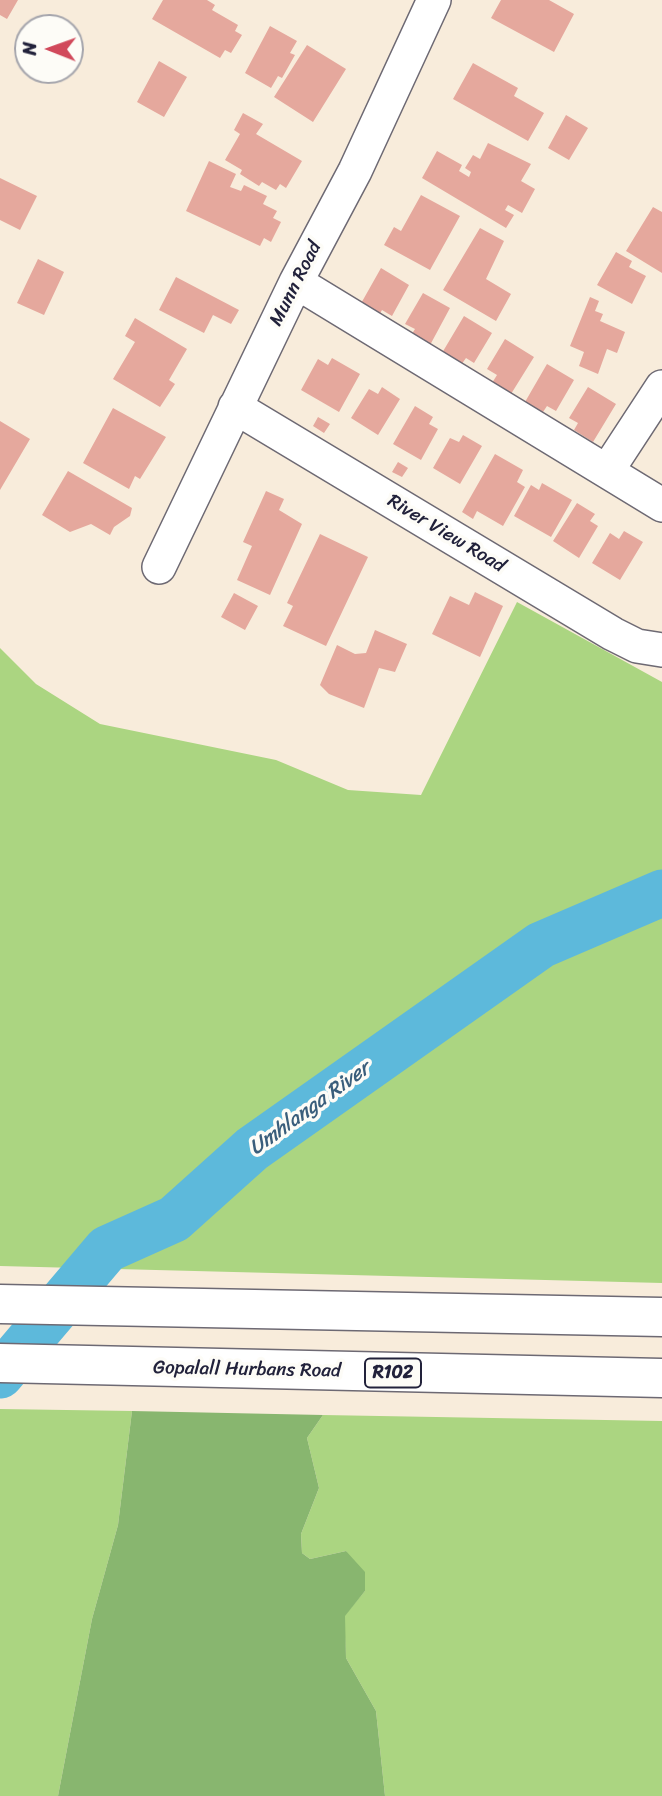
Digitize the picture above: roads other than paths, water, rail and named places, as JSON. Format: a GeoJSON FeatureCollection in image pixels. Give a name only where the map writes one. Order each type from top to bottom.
{"type":"FeatureCollection","features":[{"type":"Feature","properties":{"kind":"main road"},"geometry":{"type":"LineString","coordinates":[[0,1304],[662,1317]]}},
{"type":"Feature","properties":{"kind":"main road","name":"Gopalall Hurbans Road"},"geometry":{"type":"LineString","coordinates":[[0,1363],[662,1378]]}},
{"type":"Feature","properties":{"kind":"street","name":"Munn Road"},"geometry":{"type":"LineString","coordinates":[[159,568],[296,282],[355,171],[434,0]]}},
{"type":"Feature","properties":{"kind":"street"},"geometry":{"type":"LineString","coordinates":[[296,282],[662,505]]}},
{"type":"Feature","properties":{"kind":"street"},"geometry":{"type":"LineString","coordinates":[[607,471],[662,387]]}},
{"type":"Feature","properties":{"kind":"street","name":"River View Road"},"geometry":{"type":"LineString","coordinates":[[235,407],[613,634],[637,646],[662,650]]}},
{"type":"Feature","properties":{"kind":"waterway","name":"Umhlanga River"},"geometry":{"type":"LineString","coordinates":[[0,1375],[107,1249],[174,1219],[252,1149],[541,945],[662,893]]}}]}
